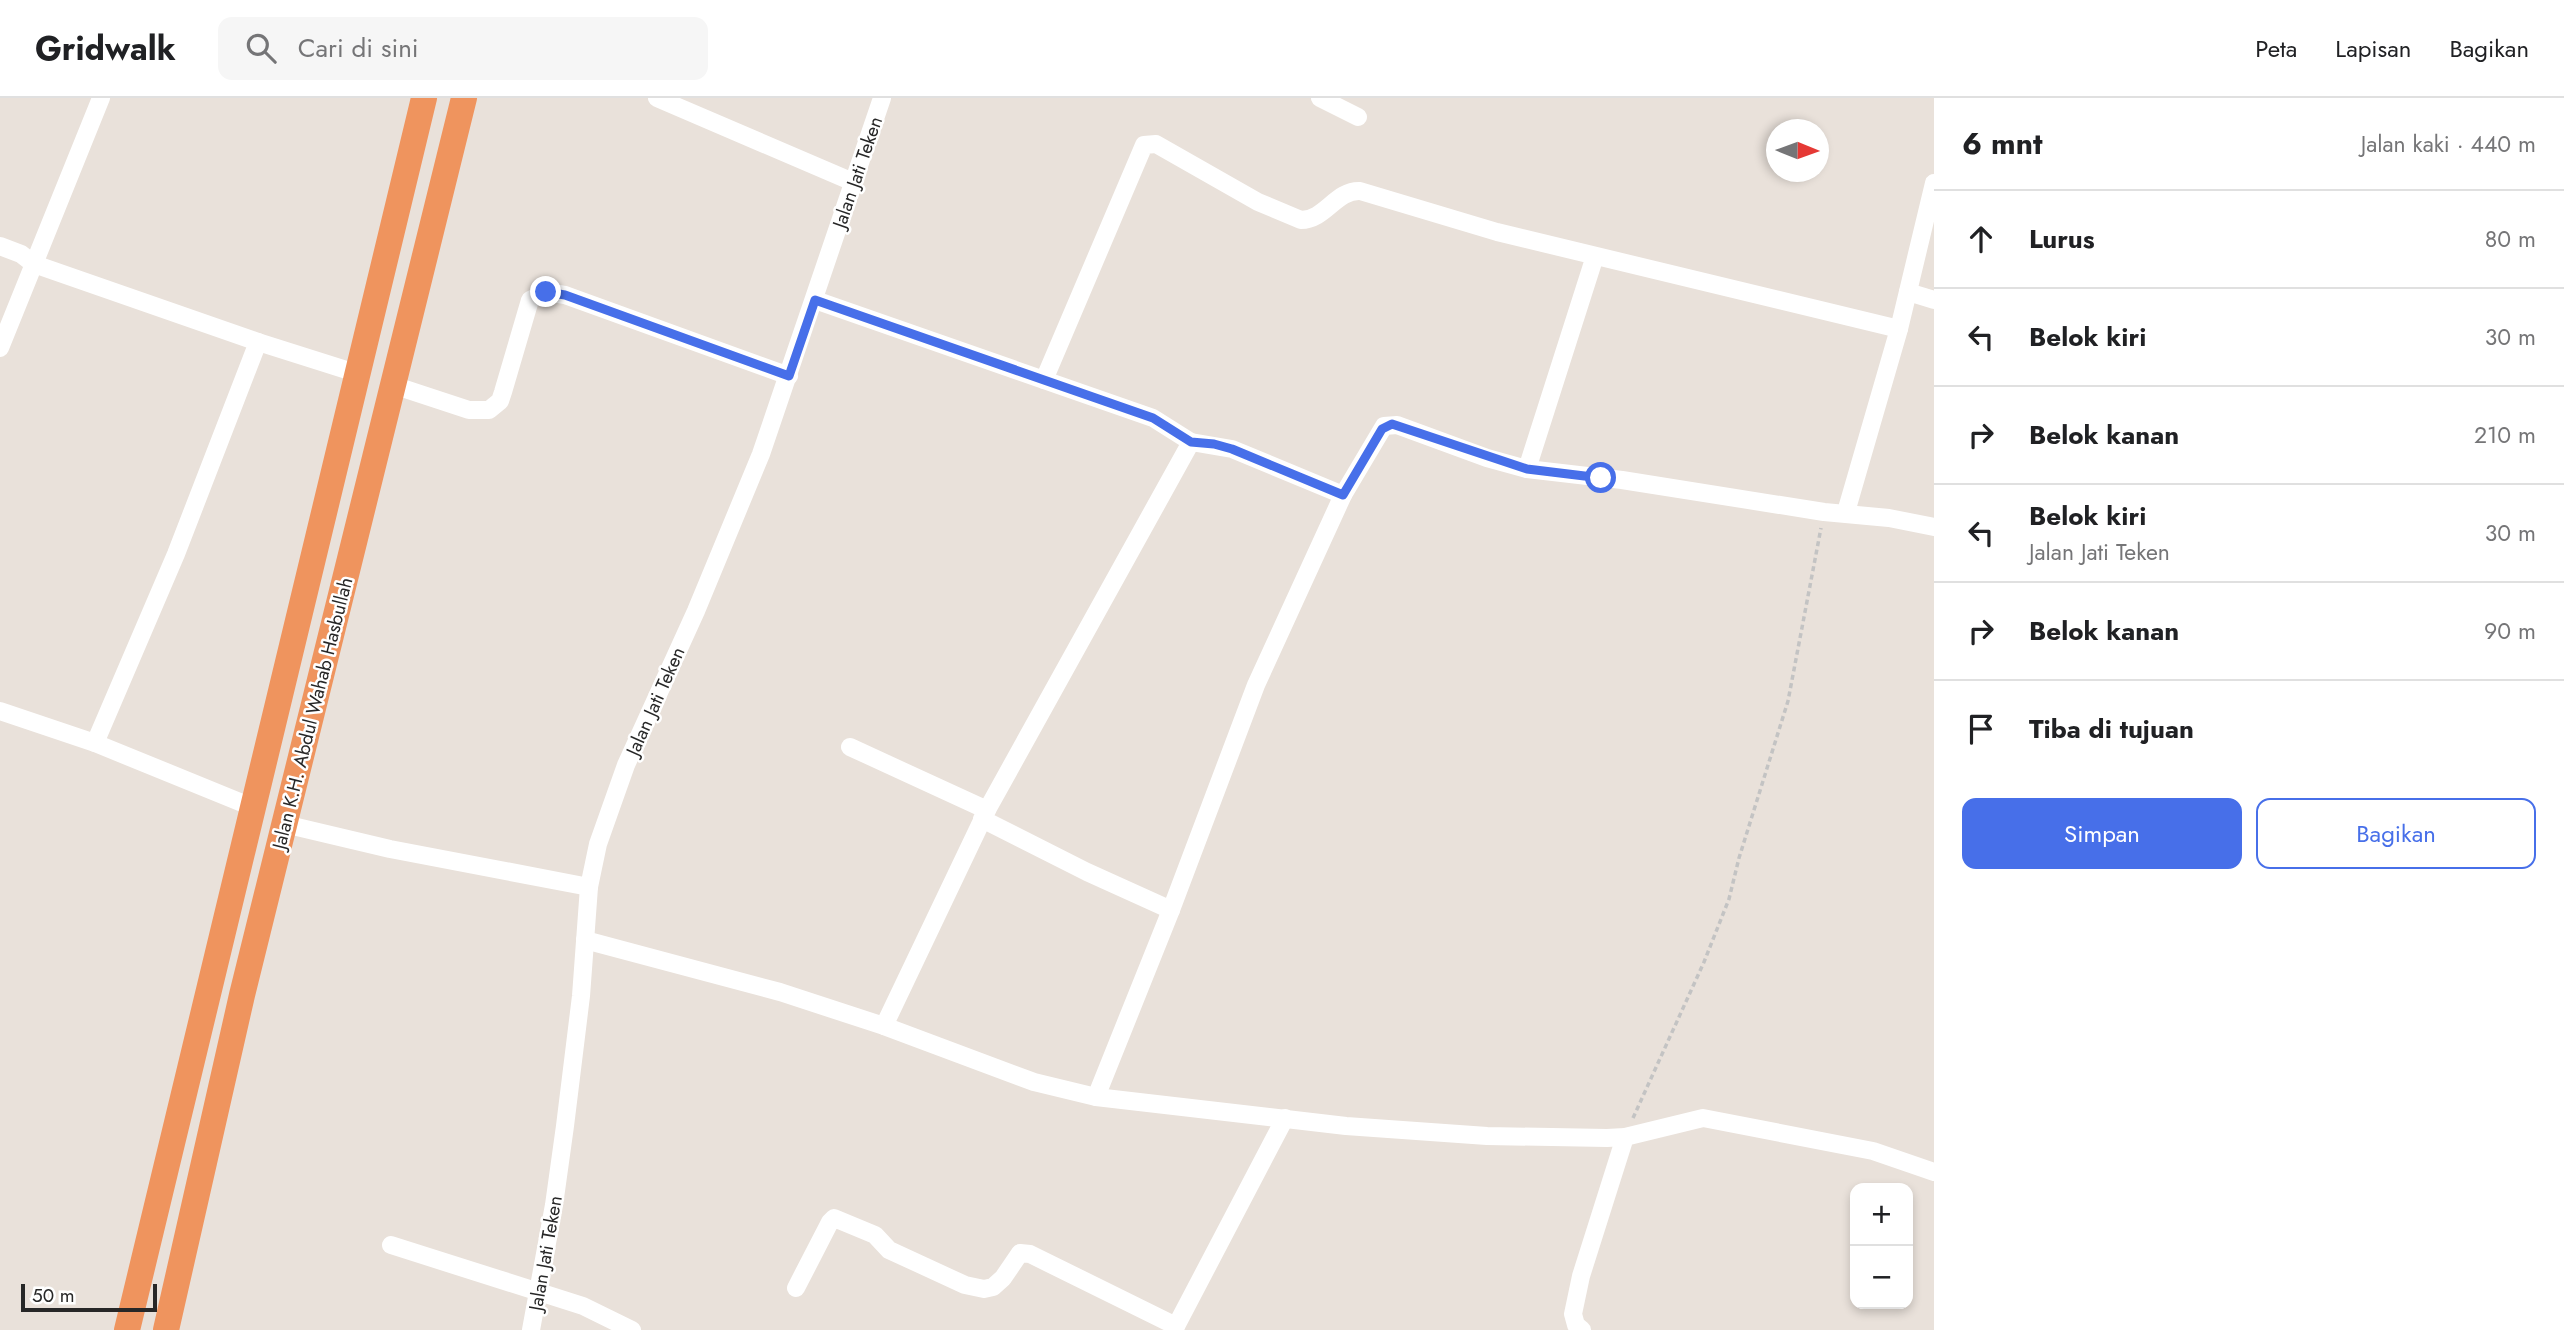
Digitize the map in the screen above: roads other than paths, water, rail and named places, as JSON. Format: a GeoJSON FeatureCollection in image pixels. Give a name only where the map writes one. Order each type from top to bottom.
{"type":"FeatureCollection","features":[{"type":"Feature","properties":{"kind":"highway","name":"Jalan K.H. Abdul Wahab Hasbullah"},"geometry":{"type":"LineString","coordinates":[[127,1330],[424,98]]}},
{"type":"Feature","properties":{"kind":"highway","name":"Jalan K.H. Abdul Wahab Hasbullah"},"geometry":{"type":"LineString","coordinates":[[166,1330],[231,1041],[464,98]]}},
{"type":"Feature","properties":{"kind":"highway"},"geometry":{"type":"LineString","coordinates":[[208,992],[212,1000],[222,1003],[231,992],[265,866],[281,819],[288,809]]}},
{"type":"Feature","properties":{"kind":"highway"},"geometry":{"type":"LineString","coordinates":[[137,1291],[158,1242],[206,1036],[214,1027],[231,1041]]}},
{"type":"Feature","properties":{"kind":"street"},"geometry":{"type":"LineString","coordinates":[[0,348],[101,98]]}},
{"type":"Feature","properties":{"kind":"street"},"geometry":{"type":"LineString","coordinates":[[657,98],[853,183]]}},
{"type":"Feature","properties":{"kind":"street","name":"Jalan Jati Teken"},"geometry":{"type":"LineString","coordinates":[[531,1330],[554,1205],[576,1044],[589,887],[598,844],[614,794],[750,482],[789,376],[882,98]]}},
{"type":"Feature","properties":{"kind":"street"},"geometry":{"type":"LineString","coordinates":[[1320,98],[1358,117]]}},
{"type":"Feature","properties":{"kind":"street"},"geometry":{"type":"LineString","coordinates":[[1044,380],[1147,143],[1156,144],[1258,202],[1301,220],[1307,220],[1324,211],[1345,192],[1360,191],[1497,232],[1899,329]]}},
{"type":"Feature","properties":{"kind":"street"},"geometry":{"type":"LineString","coordinates":[[1846,512],[1899,329],[1934,183]]}},
{"type":"Feature","properties":{"kind":"street"},"geometry":{"type":"LineString","coordinates":[[0,246],[21,254],[33,264],[356,373]]}},
{"type":"Feature","properties":{"kind":"street"},"geometry":{"type":"LineString","coordinates":[[1527,469],[1595,256]]}},
{"type":"Feature","properties":{"kind":"street"},"geometry":{"type":"LineString","coordinates":[[393,385],[469,410],[489,410],[500,401],[530,300],[546,292],[565,295],[789,376]]}},
{"type":"Feature","properties":{"kind":"street"},"geometry":{"type":"LineString","coordinates":[[1908,292],[1934,300]]}},
{"type":"Feature","properties":{"kind":"street"},"geometry":{"type":"LineString","coordinates":[[815,300],[1153,418],[1191,442],[1232,449],[1343,495]]}},
{"type":"Feature","properties":{"kind":"street"},"geometry":{"type":"LineString","coordinates":[[94,743],[176,554],[258,342]]}},
{"type":"Feature","properties":{"kind":"street"},"geometry":{"type":"LineString","coordinates":[[1096,1097],[1171,910],[1256,685],[1343,495],[1382,429],[1387,425],[1397,425],[1527,469],[1622,480],[1934,527]]}},
{"type":"Feature","properties":{"kind":"street"},"geometry":{"type":"LineString","coordinates":[[884,1026],[985,815],[1126,555],[1191,442]]}},
{"type":"Feature","properties":{"kind":"street"},"geometry":{"type":"LineString","coordinates":[[0,711],[94,743],[252,807]]}},
{"type":"Feature","properties":{"kind":"street"},"geometry":{"type":"LineString","coordinates":[[849,747],[985,815],[1087,872],[1171,910]]}},
{"type":"Feature","properties":{"kind":"street"},"geometry":{"type":"LineString","coordinates":[[288,809],[309,830],[390,849],[589,887]]}},
{"type":"Feature","properties":{"kind":"street"},"geometry":{"type":"LineString","coordinates":[[585,940],[712,973],[884,1026],[1034,1082],[1096,1097],[1346,1126],[1488,1136],[1625,1137],[1703,1118],[1873,1152],[1934,1172]]}},
{"type":"Feature","properties":{"kind":"street"},"geometry":{"type":"LineString","coordinates":[[796,1288],[834,1218],[875,1235],[889,1250],[965,1285],[984,1289],[993,1287],[1003,1278],[1020,1252],[1030,1254],[1175,1328],[1285,1118]]}},
{"type":"Feature","properties":{"kind":"street"},"geometry":{"type":"LineString","coordinates":[[1582,1330],[1576,1325],[1573,1314],[1581,1276],[1625,1137]]}},
{"type":"Feature","properties":{"kind":"street"},"geometry":{"type":"LineString","coordinates":[[391,1245],[583,1306],[632,1330]]}}]}
